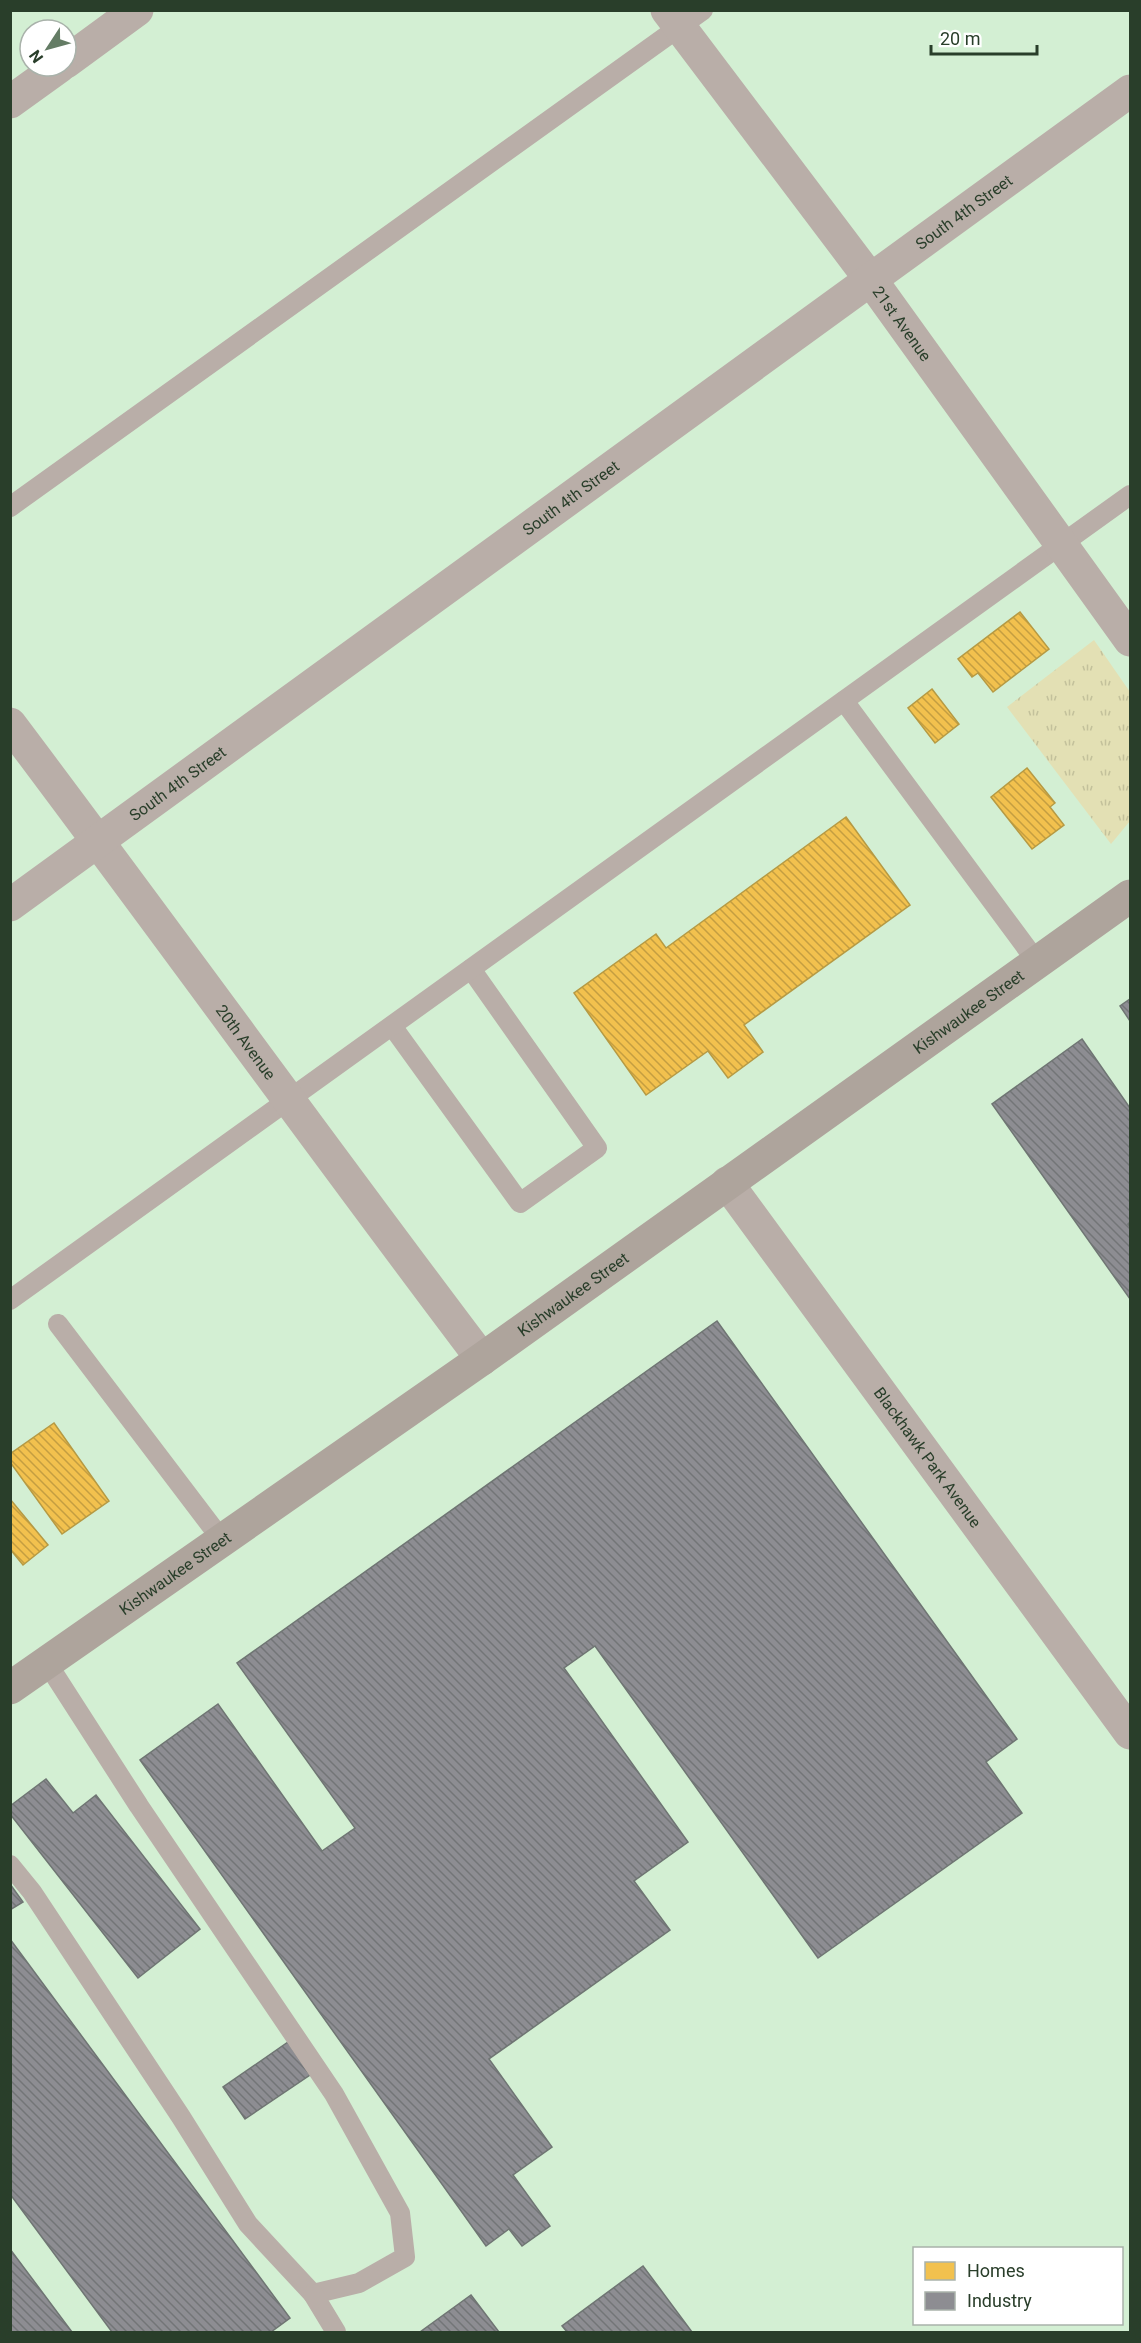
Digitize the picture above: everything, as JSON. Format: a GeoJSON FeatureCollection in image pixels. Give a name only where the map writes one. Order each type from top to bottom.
{"type":"FeatureCollection","features":[{"type":"Feature","properties":{"kind":"main road","name":"Kishwaukee Street"},"geometry":{"type":"LineString","coordinates":[[10,1688],[482,1359],[1131,896]]}},
{"type":"Feature","properties":{"kind":"street"},"geometry":{"type":"LineString","coordinates":[[78,53],[137,10]]}},
{"type":"Feature","properties":{"kind":"street","name":"21st Avenue"},"geometry":{"type":"LineString","coordinates":[[683,16],[1131,640]]}},
{"type":"Feature","properties":{"kind":"street"},"geometry":{"type":"LineString","coordinates":[[10,102],[43,78]]}},
{"type":"Feature","properties":{"kind":"street","name":"South 4th Street"},"geometry":{"type":"LineString","coordinates":[[10,905],[1131,91]]}},
{"type":"Feature","properties":{"kind":"street","name":"20th Avenue"},"geometry":{"type":"LineString","coordinates":[[10,724],[99,841],[287,1101],[482,1359]]}},
{"type":"Feature","properties":{"kind":"street","name":"Blackhawk Park Avenue"},"geometry":{"type":"LineString","coordinates":[[727,1183],[1131,1733]]}},
{"type":"Feature","properties":{"kind":"lane"},"geometry":{"type":"LineString","coordinates":[[10,507],[683,16]]}},
{"type":"Feature","properties":{"kind":"lane"},"geometry":{"type":"LineString","coordinates":[[10,1300],[1131,495]]}},
{"type":"Feature","properties":{"kind":"lane"},"geometry":{"type":"LineString","coordinates":[[844,700],[1037,962]]}},
{"type":"Feature","properties":{"kind":"lane"},"geometry":{"type":"LineString","coordinates":[[392,1026],[520,1203],[597,1148],[471,969]]}},
{"type":"Feature","properties":{"kind":"lane"},"geometry":{"type":"LineString","coordinates":[[58,1324],[222,1540]]}},
{"type":"Feature","properties":{"kind":"lane"},"geometry":{"type":"LineString","coordinates":[[47,1663],[139,1806],[334,2094],[400,2213],[405,2257],[359,2283],[313,2294]]}},
{"type":"Feature","properties":{"kind":"lane"},"geometry":{"type":"LineString","coordinates":[[10,1865],[32,1892],[248,2224],[313,2294],[336,2332]]}},
{"type":"Feature","properties":{"kind":"green space"},"geometry":{"type":"Polygon","coordinates":[[[1094,640],[1130,692],[1130,821],[1111,844],[1007,707],[1094,640]]]}},
{"type":"Feature","properties":{"kind":"building: Homes"},"geometry":{"type":"Polygon","coordinates":[[[1020,612],[1049,649],[993,692],[978,673],[972,677],[958,659],[1020,612]]]}},
{"type":"Feature","properties":{"kind":"building: Homes"},"geometry":{"type":"Polygon","coordinates":[[[932,689],[959,724],[935,743],[908,708],[932,689]]]}},
{"type":"Feature","properties":{"kind":"building: Homes"},"geometry":{"type":"Polygon","coordinates":[[[1027,768],[1055,803],[1050,807],[1064,825],[1032,849],[991,797],[1027,768]]]}},
{"type":"Feature","properties":{"kind":"building: Homes"},"geometry":{"type":"Polygon","coordinates":[[[846,817],[910,905],[744,1025],[763,1052],[728,1078],[708,1051],[646,1095],[574,993],[656,934],[666,948],[846,817]]]}},
{"type":"Feature","properties":{"kind":"building: Homes"},"geometry":{"type":"Polygon","coordinates":[[[54,1423],[109,1501],[62,1534],[10,1462],[10,1454],[54,1423]]]}},
{"type":"Feature","properties":{"kind":"building: Homes"},"geometry":{"type":"Polygon","coordinates":[[[10,1499],[48,1545],[23,1565],[10,1549],[10,1499]]]}},
{"type":"Feature","properties":{"kind":"building: Industry"},"geometry":{"type":"Polygon","coordinates":[[[1130,999],[1130,1021],[1120,1006],[1130,999]]]}},
{"type":"Feature","properties":{"kind":"building: Industry"},"geometry":{"type":"Polygon","coordinates":[[[1082,1039],[1130,1108],[1130,1222],[1128,1224],[1130,1227],[1130,1299],[992,1104],[1082,1039]]]}},
{"type":"Feature","properties":{"kind":"building: Industry"},"geometry":{"type":"Polygon","coordinates":[[[717,1321],[1017,1739],[986,1762],[1022,1813],[818,1958],[595,1646],[564,1668],[688,1842],[634,1881],[670,1930],[489,2059],[552,2147],[513,2175],[550,2226],[522,2246],[509,2229],[486,2246],[140,1760],[218,1704],[322,1851],[355,1828],[237,1663],[717,1321]]]}},
{"type":"Feature","properties":{"kind":"building: Industry"},"geometry":{"type":"Polygon","coordinates":[[[46,1779],[73,1813],[96,1795],[200,1929],[138,1978],[10,1814],[10,1806],[46,1779]]]}},
{"type":"Feature","properties":{"kind":"building: Industry"},"geometry":{"type":"Polygon","coordinates":[[[10,1884],[23,1902],[10,1910],[10,1884]]]}},
{"type":"Feature","properties":{"kind":"building: Industry"},"geometry":{"type":"Polygon","coordinates":[[[10,1939],[290,2318],[271,2332],[112,2332],[10,2194],[10,1939]]]}},
{"type":"Feature","properties":{"kind":"building: Industry"},"geometry":{"type":"Polygon","coordinates":[[[288,2042],[310,2075],[245,2119],[223,2087],[288,2042]]]}},
{"type":"Feature","properties":{"kind":"building: Industry"},"geometry":{"type":"Polygon","coordinates":[[[10,2249],[72,2332],[10,2332],[10,2249]]]}},
{"type":"Feature","properties":{"kind":"building: Industry"},"geometry":{"type":"Polygon","coordinates":[[[643,2266],[692,2332],[567,2332],[562,2326],[643,2266]]]}},
{"type":"Feature","properties":{"kind":"building: Industry"},"geometry":{"type":"Polygon","coordinates":[[[471,2295],[499,2332],[420,2332],[471,2295]]]}}]}
